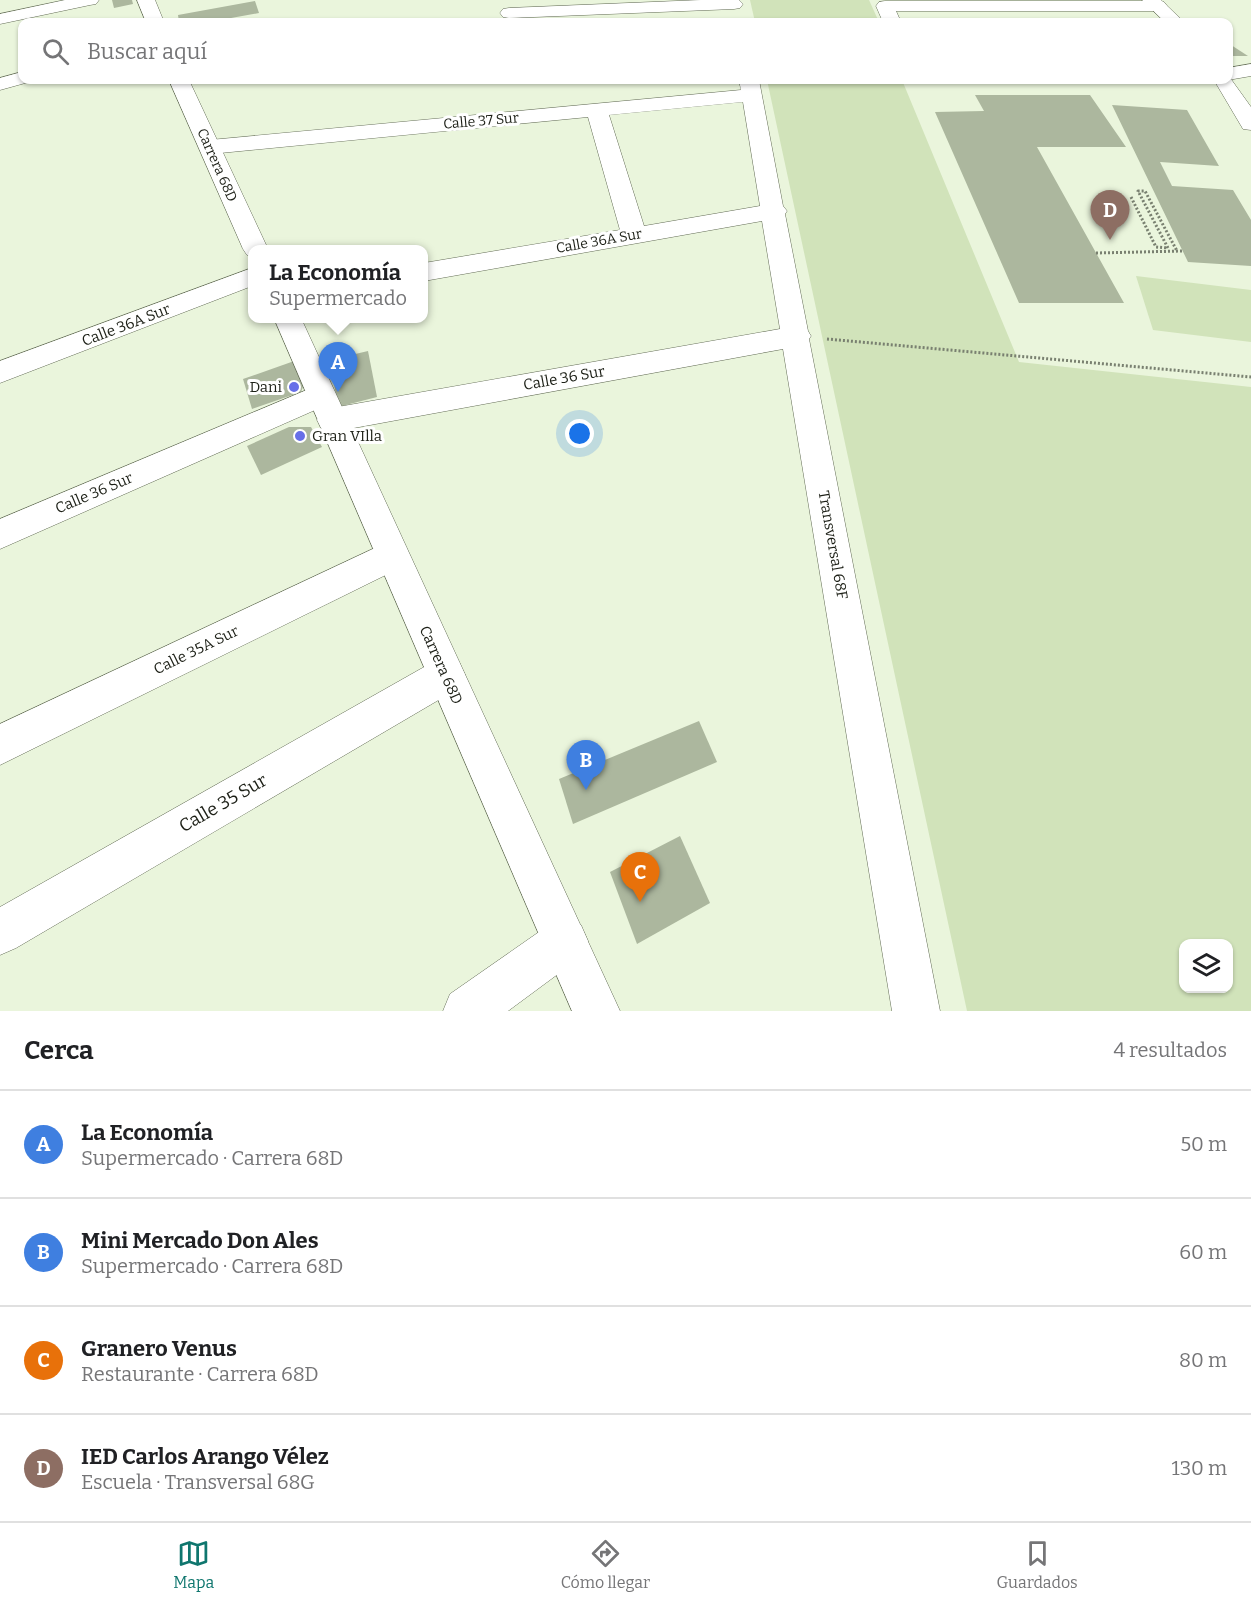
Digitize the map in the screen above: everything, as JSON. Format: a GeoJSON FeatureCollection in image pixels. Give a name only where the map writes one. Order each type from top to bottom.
{"type":"FeatureCollection","features":[{"type":"Feature","properties":{"kind":"street"},"geometry":{"type":"LineString","coordinates":[[0,19],[90,0]]}},
{"type":"Feature","properties":{"kind":"street"},"geometry":{"type":"LineString","coordinates":[[146,0],[153,18]]}},
{"type":"Feature","properties":{"kind":"street"},"geometry":{"type":"LineString","coordinates":[[509,12],[734,2],[737,18]]}},
{"type":"Feature","properties":{"kind":"street"},"geometry":{"type":"LineString","coordinates":[[888,14],[1154,3],[1171,18]]}},
{"type":"Feature","properties":{"kind":"street"},"geometry":{"type":"LineString","coordinates":[[1233,73],[1251,70]]}},
{"type":"Feature","properties":{"kind":"street"},"geometry":{"type":"LineString","coordinates":[[0,84],[18,79]]}},
{"type":"Feature","properties":{"kind":"street","name":"Carrera 68D"},"geometry":{"type":"LineString","coordinates":[[181,84],[254,245]]}},
{"type":"Feature","properties":{"kind":"street"},"geometry":{"type":"LineString","coordinates":[[1226,84],[1251,124]]}},
{"type":"Feature","properties":{"kind":"street","name":"Calle 37 Sur"},"geometry":{"type":"LineString","coordinates":[[210,147],[597,110],[751,87]]}},
{"type":"Feature","properties":{"kind":"street","name":"Transversal 68F"},"geometry":{"type":"LineString","coordinates":[[751,87],[775,211],[916,1011]]}},
{"type":"Feature","properties":{"kind":"street"},"geometry":{"type":"LineString","coordinates":[[597,110],[634,236]]}},
{"type":"Feature","properties":{"kind":"street","name":"Calle 36A Sur"},"geometry":{"type":"LineString","coordinates":[[428,271],[775,211]]}},
{"type":"Feature","properties":{"kind":"street","name":"Calle 36A Sur"},"geometry":{"type":"LineString","coordinates":[[0,372],[248,279]]}},
{"type":"Feature","properties":{"kind":"street","name":"Carrera 68D"},"geometry":{"type":"LineString","coordinates":[[288,323],[596,1011]]}},
{"type":"Feature","properties":{"kind":"street","name":"Calle 36 Sur"},"geometry":{"type":"LineString","coordinates":[[0,534],[327,407],[796,336]]}},
{"type":"Feature","properties":{"kind":"street","name":"Calle 35A Sur"},"geometry":{"type":"LineString","coordinates":[[0,745],[392,555]]}},
{"type":"Feature","properties":{"kind":"street","name":"Calle 35 Sur"},"geometry":{"type":"LineString","coordinates":[[0,932],[446,675]]}},
{"type":"Feature","properties":{"kind":"street"},"geometry":{"type":"LineString","coordinates":[[467,1011],[565,941]]}},
{"type":"Feature","properties":{"kind":"path"},"geometry":{"type":"LineString","coordinates":[[1131,197],[1156,247],[1168,248],[1138,191],[1145,191],[1177,251]]}},
{"type":"Feature","properties":{"kind":"path"},"geometry":{"type":"LineString","coordinates":[[1096,253],[1183,251]]}},
{"type":"Feature","properties":{"kind":"path"},"geometry":{"type":"LineString","coordinates":[[796,336],[1251,377]]}},
{"type":"Feature","properties":{"kind":"green space"},"geometry":{"type":"Polygon","coordinates":[[[750,0],[869,0],[877,18],[754,18],[750,0]]]}},
{"type":"Feature","properties":{"kind":"green space"},"geometry":{"type":"Polygon","coordinates":[[[768,84],[904,84],[1019,362],[1251,387],[1251,1011],[967,1011],[768,84]]]}},
{"type":"Feature","properties":{"kind":"green space"},"geometry":{"type":"Polygon","coordinates":[[[1136,276],[1251,290],[1251,342],[1153,330],[1136,276]]]}},
{"type":"Feature","properties":{"kind":"building"},"geometry":{"type":"Polygon","coordinates":[[[112,0],[132,0],[133,4],[114,8],[112,0]]]}},
{"type":"Feature","properties":{"kind":"building"},"geometry":{"type":"Polygon","coordinates":[[[255,1],[259,13],[231,18],[178,18],[178,15],[255,1]]]}},
{"type":"Feature","properties":{"kind":"building"},"geometry":{"type":"Polygon","coordinates":[[[1233,46],[1248,56],[1233,56],[1233,46]]]}},
{"type":"Feature","properties":{"kind":"building"},"geometry":{"type":"Polygon","coordinates":[[[975,95],[1090,95],[1126,147],[1037,147],[1124,303],[1019,303],[935,112],[984,111],[975,95]]]}},
{"type":"Feature","properties":{"kind":"building"},"geometry":{"type":"Polygon","coordinates":[[[1112,105],[1187,110],[1219,166],[1160,162],[1172,186],[1233,190],[1251,220],[1251,266],[1188,262],[1112,105]]]}},
{"type":"Feature","properties":{"kind":"building"},"geometry":{"type":"Polygon","coordinates":[[[368,351],[377,397],[338,407],[330,360],[368,351]]]}},
{"type":"Feature","properties":{"kind":"building"},"geometry":{"type":"Polygon","coordinates":[[[297,360],[305,382],[301,392],[252,409],[243,379],[297,360]]]}},
{"type":"Feature","properties":{"kind":"building"},"geometry":{"type":"Polygon","coordinates":[[[289,427],[311,427],[322,447],[261,475],[247,446],[289,427]]]}},
{"type":"Feature","properties":{"kind":"building"},"geometry":{"type":"Polygon","coordinates":[[[699,721],[717,762],[573,824],[559,779],[699,721]]]}},
{"type":"Feature","properties":{"kind":"building"},"geometry":{"type":"Polygon","coordinates":[[[680,836],[710,903],[637,944],[610,872],[680,836]]]}},
{"type":"Feature","properties":{"kind":"place","name":"IED Carlos Arango Vélez"},"geometry":{"type":"Point","coordinates":[1110,240]}},
{"type":"Feature","properties":{"kind":"place","name":"Dani"},"geometry":{"type":"Point","coordinates":[294,387]}},
{"type":"Feature","properties":{"kind":"place","name":"La Economía"},"geometry":{"type":"Point","coordinates":[338,392]}},
{"type":"Feature","properties":{"kind":"place","name":"Gran VIlla"},"geometry":{"type":"Point","coordinates":[300,436]}},
{"type":"Feature","properties":{"kind":"place","name":"Mini Mercado Don Ales"},"geometry":{"type":"Point","coordinates":[586,790]}},
{"type":"Feature","properties":{"kind":"place","name":"Granero Venus"},"geometry":{"type":"Point","coordinates":[640,902]}}]}
